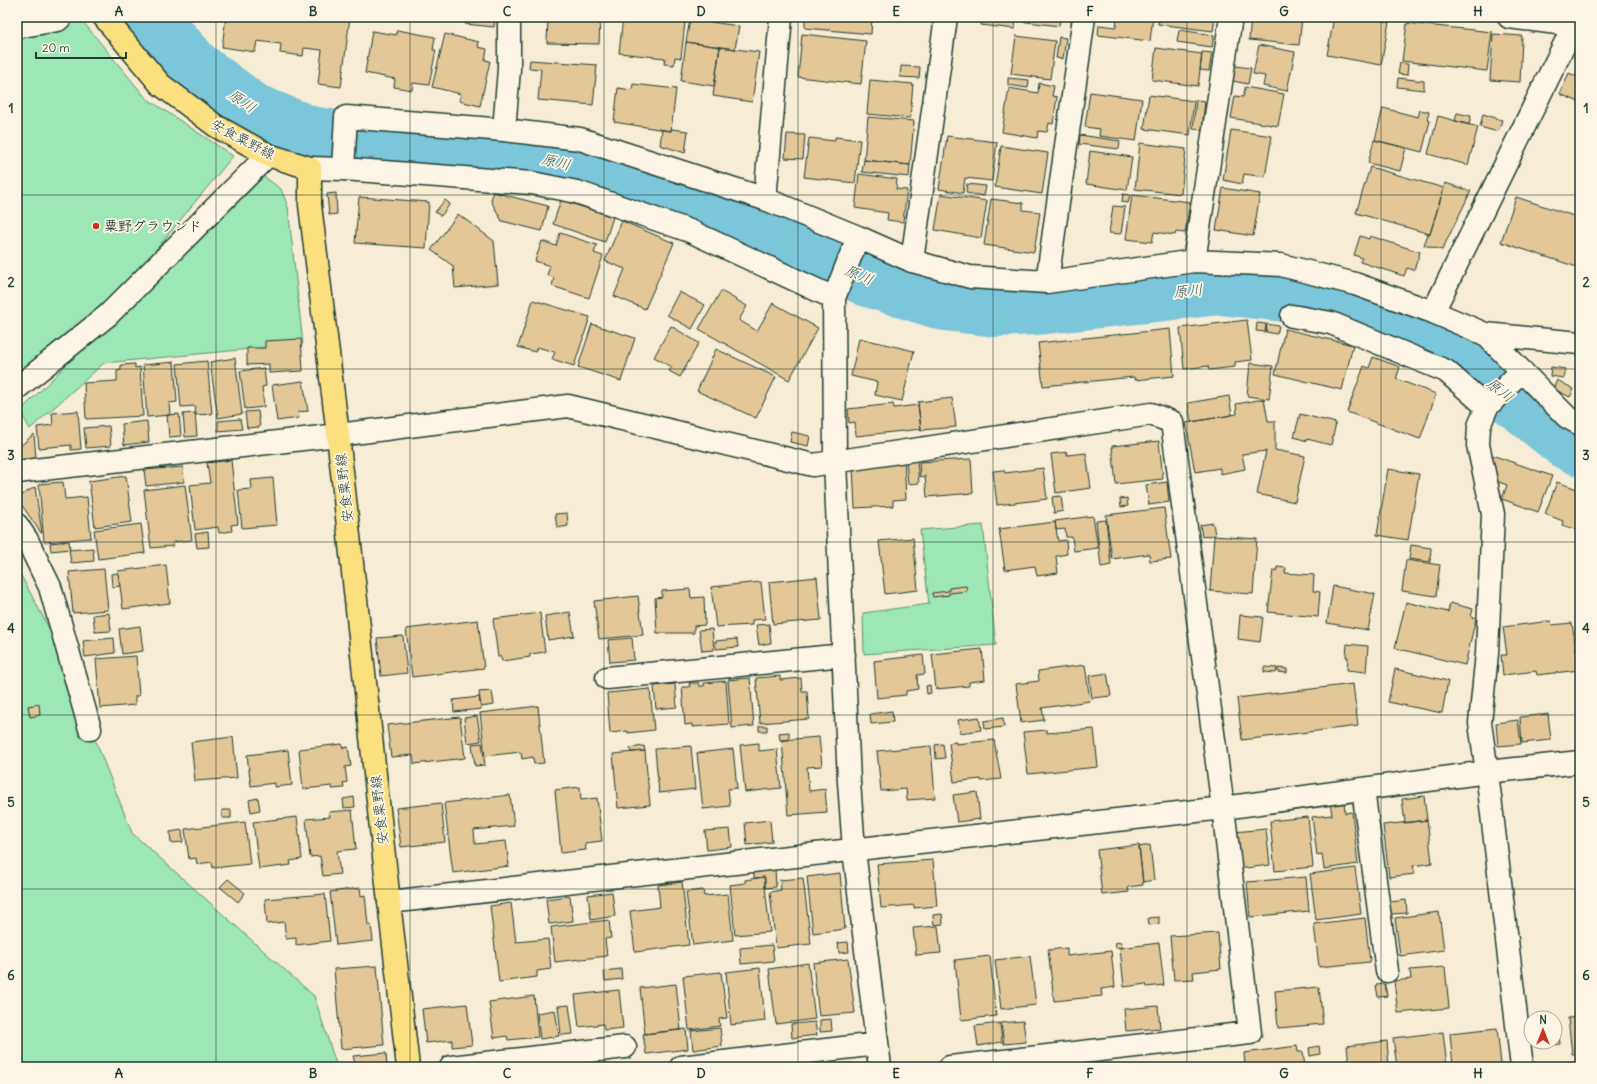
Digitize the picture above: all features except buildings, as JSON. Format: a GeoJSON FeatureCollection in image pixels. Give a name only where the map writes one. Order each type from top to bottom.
{"type":"FeatureCollection","features":[{"type":"Feature","properties":{"kind":"main road","name":"安食粟野線"},"geometry":{"type":"LineString","coordinates":[[104,17],[160,84],[216,126],[268,155],[310,168],[310,206],[338,435],[388,902],[408,1067]]}},
{"type":"Feature","properties":{"kind":"street"},"geometry":{"type":"LineString","coordinates":[[17,27],[58,20],[61,17]]}},
{"type":"Feature","properties":{"kind":"street"},"geometry":{"type":"LineString","coordinates":[[504,130],[509,69],[509,17]]}},
{"type":"Feature","properties":{"kind":"street"},"geometry":{"type":"LineString","coordinates":[[765,199],[782,17]]}},
{"type":"Feature","properties":{"kind":"street"},"geometry":{"type":"LineString","coordinates":[[912,261],[946,17]]}},
{"type":"Feature","properties":{"kind":"street"},"geometry":{"type":"LineString","coordinates":[[1047,282],[1084,17]]}},
{"type":"Feature","properties":{"kind":"street"},"geometry":{"type":"LineString","coordinates":[[1194,261],[1231,17]]}},
{"type":"Feature","properties":{"kind":"street"},"geometry":{"type":"LineString","coordinates":[[1432,312],[1578,22],[1509,17]]}},
{"type":"Feature","properties":{"kind":"street"},"geometry":{"type":"LineString","coordinates":[[343,165],[346,117],[504,130],[580,139],[765,199],[912,261],[970,277],[1047,282],[1194,261],[1281,265],[1355,284],[1432,312],[1485,334],[1580,343]]}},
{"type":"Feature","properties":{"kind":"street"},"geometry":{"type":"LineString","coordinates":[[17,388],[108,315],[268,155]]}},
{"type":"Feature","properties":{"kind":"street"},"geometry":{"type":"LineString","coordinates":[[310,168],[343,165],[532,183],[577,192],[690,231],[837,292]]}},
{"type":"Feature","properties":{"kind":"street"},"geometry":{"type":"LineString","coordinates":[[858,237],[837,292],[835,461],[849,782],[854,850],[880,1067]]}},
{"type":"Feature","properties":{"kind":"street"},"geometry":{"type":"LineString","coordinates":[[1292,316],[1331,323],[1446,371],[1490,404]]}},
{"type":"Feature","properties":{"kind":"street"},"geometry":{"type":"LineString","coordinates":[[1485,334],[1515,377],[1567,417],[1580,424]]}},
{"type":"Feature","properties":{"kind":"street"},"geometry":{"type":"LineString","coordinates":[[1515,377],[1490,404],[1478,426],[1478,445],[1493,514],[1488,653],[1480,722],[1488,772],[1522,1067]]}},
{"type":"Feature","properties":{"kind":"street"},"geometry":{"type":"LineString","coordinates":[[17,472],[338,435],[568,406],[814,465],[1151,414],[1172,422],[1250,1033],[950,1067]]}},
{"type":"Feature","properties":{"kind":"street"},"geometry":{"type":"LineString","coordinates":[[17,525],[27,540],[50,587],[90,730]]}},
{"type":"Feature","properties":{"kind":"street"},"geometry":{"type":"LineString","coordinates":[[607,678],[844,655]]}},
{"type":"Feature","properties":{"kind":"street"},"geometry":{"type":"LineString","coordinates":[[388,902],[1222,808],[1488,772],[1580,762]]}},
{"type":"Feature","properties":{"kind":"street"},"geometry":{"type":"LineString","coordinates":[[1363,789],[1386,971]]}},
{"type":"Feature","properties":{"kind":"street"},"geometry":{"type":"LineString","coordinates":[[681,1067],[877,1044]]}},
{"type":"Feature","properties":{"kind":"street"},"geometry":{"type":"LineString","coordinates":[[451,1067],[625,1047]]}},
{"type":"Feature","properties":{"kind":"green space","name":"粟野グラウンド"},"geometry":{"type":"Polygon","coordinates":[[[17,17],[79,17],[146,98],[233,156],[117,297],[17,384],[17,17]]]}},
{"type":"Feature","properties":{"kind":"green space"},"geometry":{"type":"Polygon","coordinates":[[[259,173],[281,189],[288,207],[303,344],[104,363],[30,429],[20,411],[259,173]]]}},
{"type":"Feature","properties":{"kind":"green space"},"geometry":{"type":"Polygon","coordinates":[[[983,525],[996,645],[864,654],[863,613],[929,604],[920,530],[983,525]]]}},
{"type":"Feature","properties":{"kind":"green space"},"geometry":{"type":"Polygon","coordinates":[[[17,568],[58,645],[132,833],[314,996],[337,1067],[17,1067],[17,568]]]}},
{"type":"Feature","properties":{"kind":"waterway","name":"原川"},"geometry":{"type":"LineString","coordinates":[[152,17],[195,67],[253,110],[310,133],[391,145],[544,158],[711,208],[868,280],[945,304],[996,310],[1037,308],[1220,288],[1294,296],[1388,322],[1448,350],[1566,442],[1580,449]]}},
{"type":"Feature","properties":{"kind":"place","name":"粟野グラウンド"},"geometry":{"type":"Point","coordinates":[96,226]}}]}
